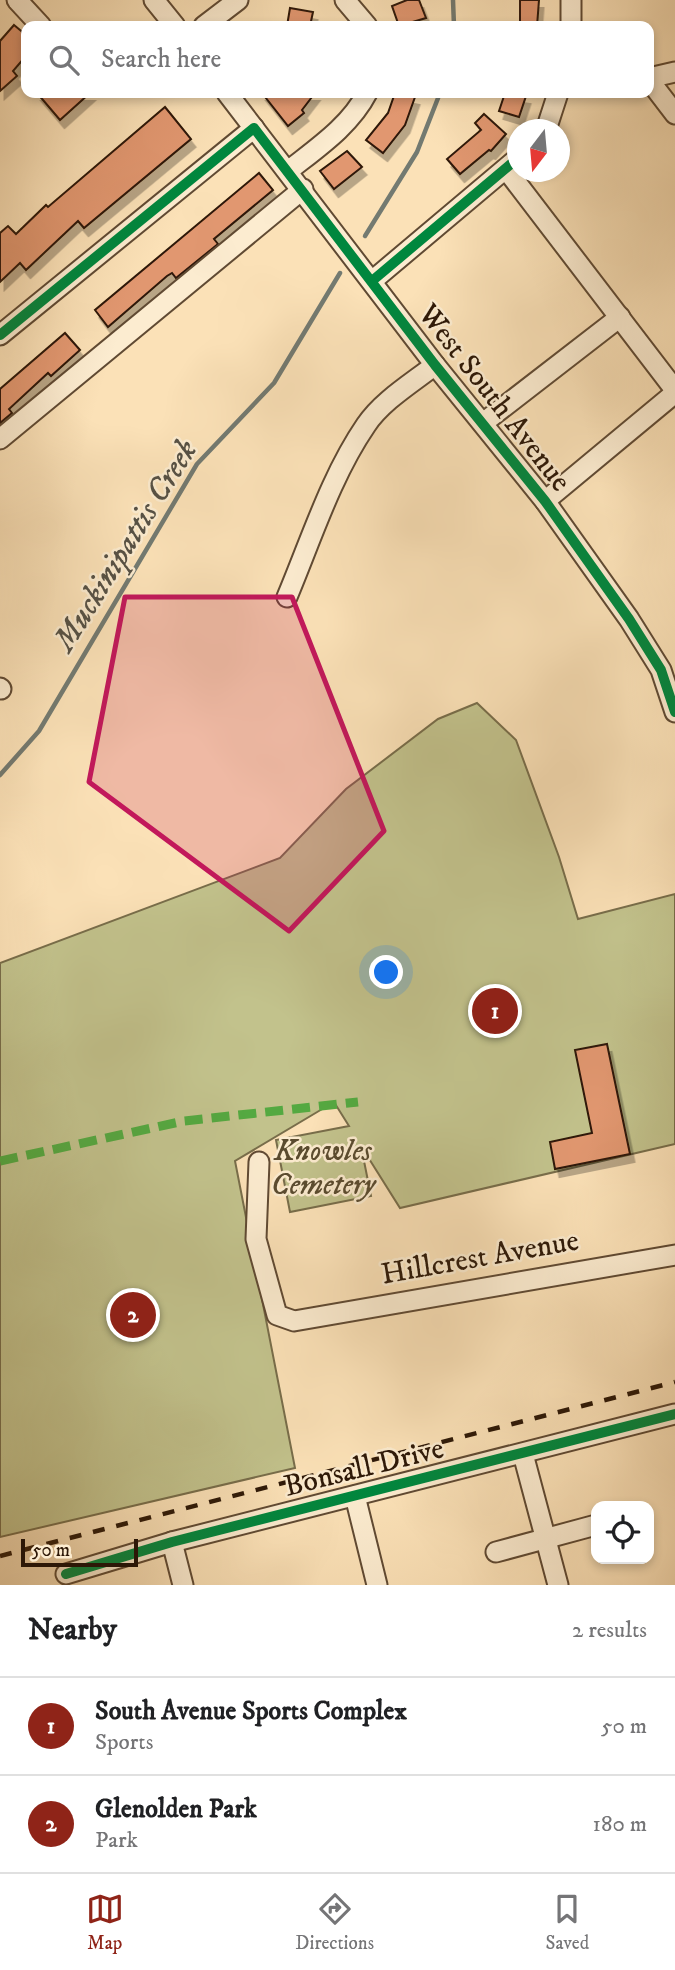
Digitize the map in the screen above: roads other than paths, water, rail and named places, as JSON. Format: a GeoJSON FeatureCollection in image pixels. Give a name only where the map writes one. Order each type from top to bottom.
{"type":"FeatureCollection","features":[{"type":"Feature","properties":{"kind":"street"},"geometry":{"type":"LineString","coordinates":[[154,0],[171,21]]}},
{"type":"Feature","properties":{"kind":"street"},"geometry":{"type":"LineString","coordinates":[[211,21],[238,0]]}},
{"type":"Feature","properties":{"kind":"street"},"geometry":{"type":"LineString","coordinates":[[345,0],[363,21]]}},
{"type":"Feature","properties":{"kind":"street"},"geometry":{"type":"LineString","coordinates":[[570,0],[571,21]]}},
{"type":"Feature","properties":{"kind":"street"},"geometry":{"type":"LineString","coordinates":[[26,3],[38,21]]}},
{"type":"Feature","properties":{"kind":"street"},"geometry":{"type":"LineString","coordinates":[[654,78],[675,72]]}},
{"type":"Feature","properties":{"kind":"street"},"geometry":{"type":"LineString","coordinates":[[654,86],[675,114]]}},
{"type":"Feature","properties":{"kind":"street","name":"West South Avenue"},"geometry":{"type":"LineString","coordinates":[[231,98],[435,365],[545,501],[642,639],[661,670],[675,712]]}},
{"type":"Feature","properties":{"kind":"street"},"geometry":{"type":"LineString","coordinates":[[288,171],[334,134],[364,98]]}},
{"type":"Feature","properties":{"kind":"street"},"geometry":{"type":"LineString","coordinates":[[549,119],[556,98]]}},
{"type":"Feature","properties":{"kind":"street"},"geometry":{"type":"LineString","coordinates":[[0,335],[254,128]]}},
{"type":"Feature","properties":{"kind":"street"},"geometry":{"type":"LineString","coordinates":[[372,281],[507,167]]}},
{"type":"Feature","properties":{"kind":"street"},"geometry":{"type":"LineString","coordinates":[[525,182],[675,391],[545,501]]}},
{"type":"Feature","properties":{"kind":"street"},"geometry":{"type":"LineString","coordinates":[[0,439],[303,189]]}},
{"type":"Feature","properties":{"kind":"street"},"geometry":{"type":"LineString","coordinates":[[483,424],[620,317]]}},
{"type":"Feature","properties":{"kind":"street"},"geometry":{"type":"LineString","coordinates":[[286,597],[342,467],[367,423],[391,398],[435,365]]}},
{"type":"Feature","properties":{"kind":"street","name":"Hillcrest Avenue"},"geometry":{"type":"LineString","coordinates":[[259,1162],[256,1239],[277,1315],[296,1320],[675,1255]]}},
{"type":"Feature","properties":{"kind":"street","name":"Bonsall Drive"},"geometry":{"type":"LineString","coordinates":[[66,1574],[172,1542],[675,1414]]}},
{"type":"Feature","properties":{"kind":"street"},"geometry":{"type":"LineString","coordinates":[[523,1454],[558,1585]]}},
{"type":"Feature","properties":{"kind":"street"},"geometry":{"type":"LineString","coordinates":[[355,1496],[377,1585]]}},
{"type":"Feature","properties":{"kind":"street"},"geometry":{"type":"LineString","coordinates":[[496,1552],[591,1526]]}},
{"type":"Feature","properties":{"kind":"street"},"geometry":{"type":"LineString","coordinates":[[172,1542],[183,1585]]}},
{"type":"Feature","properties":{"kind":"waterway","name":"Muckinipattis Creek"},"geometry":{"type":"LineString","coordinates":[[453,0],[454,21]]}},
{"type":"Feature","properties":{"kind":"waterway","name":"Muckinipattis Creek"},"geometry":{"type":"LineString","coordinates":[[365,236],[417,152],[438,98]]}},
{"type":"Feature","properties":{"kind":"waterway","name":"Muckinipattis Creek"},"geometry":{"type":"LineString","coordinates":[[0,775],[39,731],[197,464],[274,383],[340,273]]}},
{"type":"Feature","properties":{"kind":"railway"},"geometry":{"type":"LineString","coordinates":[[0,1556],[675,1382]]}},
{"type":"Feature","properties":{"kind":"place","name":"South Avenue Sports Complex"},"geometry":{"type":"Point","coordinates":[495,1011]}},
{"type":"Feature","properties":{"kind":"place","name":"Glenolden Park"},"geometry":{"type":"Point","coordinates":[133,1315]}},
{"type":"Feature","properties":{"kind":"park label","name":"Knowles Cemetery"},"geometry":{"type":"Point","coordinates":[323,1168]}}]}
